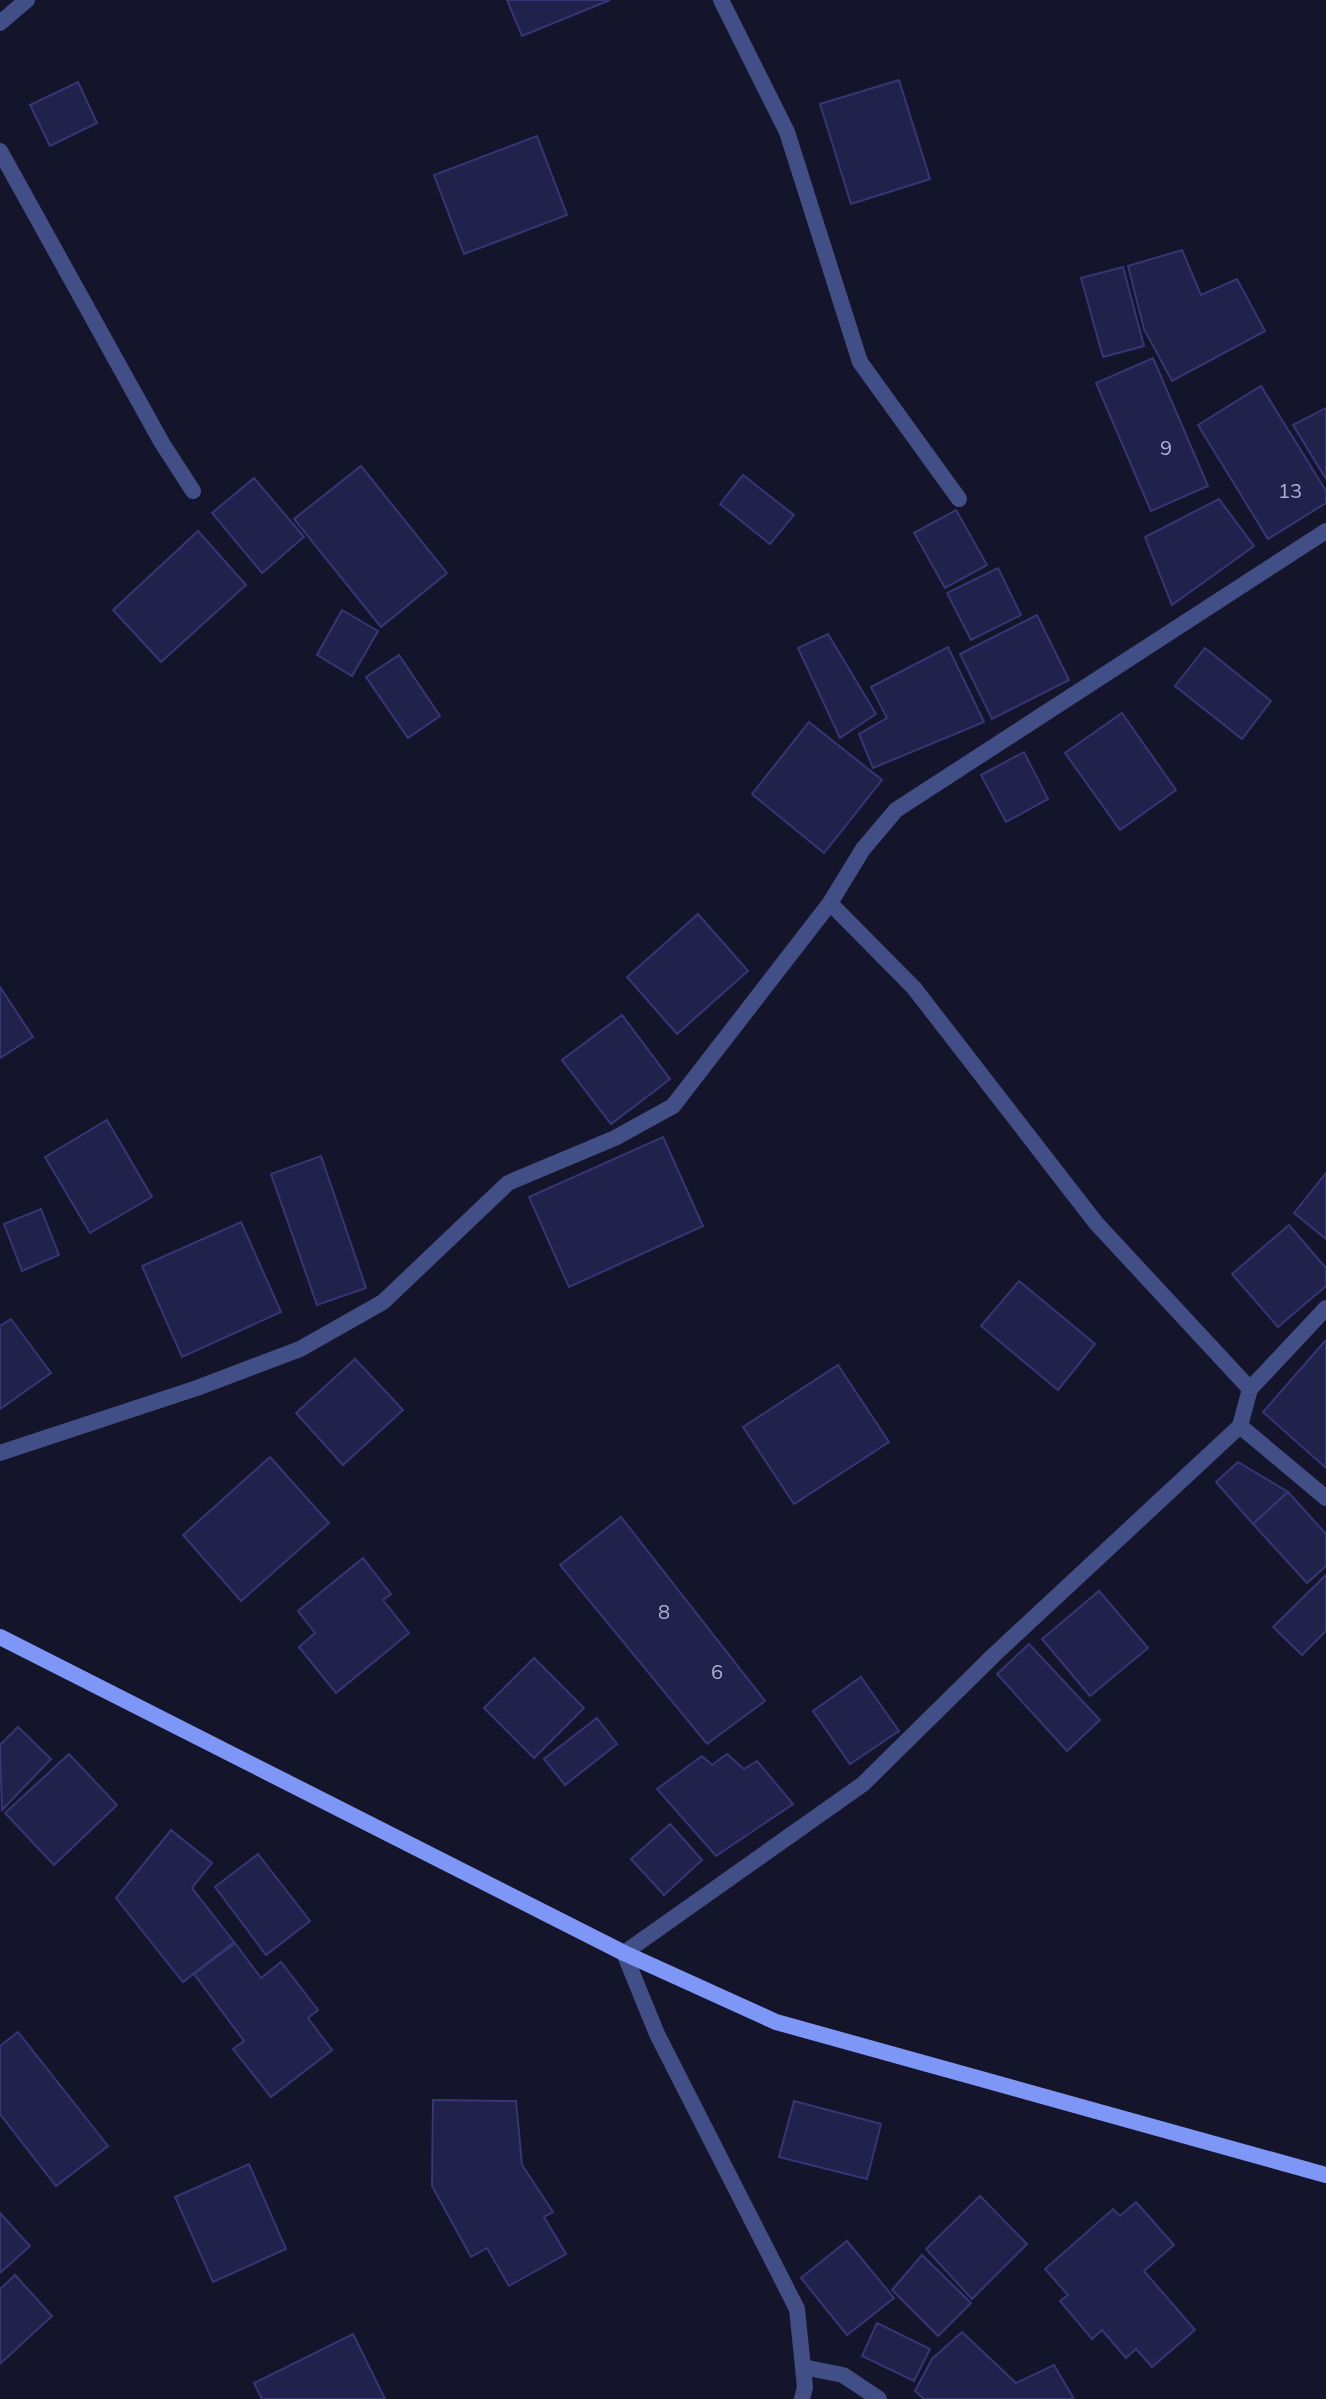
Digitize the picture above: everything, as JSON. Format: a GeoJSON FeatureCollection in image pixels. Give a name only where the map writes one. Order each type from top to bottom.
{"type":"FeatureCollection","features":[{"type":"Feature","properties":{"kind":"street"},"geometry":{"type":"LineString","coordinates":[[0,23],[27,0]]}},
{"type":"Feature","properties":{"kind":"street"},"geometry":{"type":"LineString","coordinates":[[721,0],[787,132],[860,362],[959,499]]}},
{"type":"Feature","properties":{"kind":"street"},"geometry":{"type":"LineString","coordinates":[[0,151],[162,443],[193,491]]}},
{"type":"Feature","properties":{"kind":"street"},"geometry":{"type":"LineString","coordinates":[[0,1453],[197,1388],[300,1349],[383,1302],[508,1183],[615,1138],[673,1106],[830,903],[863,849],[896,810],[1326,531]]}},
{"type":"Feature","properties":{"kind":"street"},"geometry":{"type":"LineString","coordinates":[[830,903],[914,988],[1096,1223],[1250,1389]]}},
{"type":"Feature","properties":{"kind":"street"},"geometry":{"type":"LineString","coordinates":[[624,1953],[863,1784],[996,1653],[1240,1426],[1250,1389],[1326,1308]]}},
{"type":"Feature","properties":{"kind":"street"},"geometry":{"type":"LineString","coordinates":[[1240,1426],[1326,1498]]}},
{"type":"Feature","properties":{"kind":"street"},"geometry":{"type":"LineString","coordinates":[[0,1637],[624,1953],[776,2022],[1326,2175]]}},
{"type":"Feature","properties":{"kind":"street"},"geometry":{"type":"LineString","coordinates":[[624,1953],[657,2034],[797,2309],[805,2387],[802,2399]]}},
{"type":"Feature","properties":{"kind":"street"},"geometry":{"type":"LineString","coordinates":[[803,2367],[843,2375],[879,2399]]}},
{"type":"Feature","properties":{"kind":"building"},"geometry":{"type":"Polygon","coordinates":[[[507,0],[610,0],[522,36],[507,0]]]}},
{"type":"Feature","properties":{"kind":"building"},"geometry":{"type":"Polygon","coordinates":[[[899,80],[930,179],[851,204],[820,104],[899,80]]]}},
{"type":"Feature","properties":{"kind":"building"},"geometry":{"type":"Polygon","coordinates":[[[78,82],[97,123],[50,146],[30,105],[78,82]]]}},
{"type":"Feature","properties":{"kind":"building"},"geometry":{"type":"Polygon","coordinates":[[[537,136],[567,215],[464,254],[434,175],[537,136]]]}},
{"type":"Feature","properties":{"kind":"building"},"geometry":{"type":"Polygon","coordinates":[[[1182,250],[1201,295],[1237,279],[1265,331],[1172,381],[1144,329],[1128,266],[1182,250]]]}},
{"type":"Feature","properties":{"kind":"building"},"geometry":{"type":"Polygon","coordinates":[[[1123,267],[1144,346],[1103,357],[1081,278],[1123,267]]]}},
{"type":"Feature","properties":{"kind":"building"},"geometry":{"type":"Polygon","coordinates":[[[1153,358],[1208,486],[1151,511],[1096,383],[1153,358]]]}},
{"type":"Feature","properties":{"kind":"building"},"geometry":{"type":"Polygon","coordinates":[[[1261,386],[1326,491],[1326,503],[1268,539],[1198,425],[1261,386]]]}},
{"type":"Feature","properties":{"kind":"building"},"geometry":{"type":"Polygon","coordinates":[[[1326,408],[1326,479],[1293,425],[1326,408]]]}},
{"type":"Feature","properties":{"kind":"building"},"geometry":{"type":"Polygon","coordinates":[[[361,466],[447,573],[381,627],[294,519],[361,466]]]}},
{"type":"Feature","properties":{"kind":"building"},"geometry":{"type":"Polygon","coordinates":[[[743,475],[794,515],[770,544],[720,504],[743,475]]]}},
{"type":"Feature","properties":{"kind":"building"},"geometry":{"type":"Polygon","coordinates":[[[254,478],[304,537],[262,573],[212,513],[254,478]]]}},
{"type":"Feature","properties":{"kind":"building"},"geometry":{"type":"Polygon","coordinates":[[[1219,499],[1254,546],[1172,605],[1145,537],[1219,499]]]}},
{"type":"Feature","properties":{"kind":"building"},"geometry":{"type":"Polygon","coordinates":[[[956,510],[987,565],[945,588],[914,533],[956,510]]]}},
{"type":"Feature","properties":{"kind":"building"},"geometry":{"type":"Polygon","coordinates":[[[198,531],[246,585],[161,662],[113,610],[198,531]]]}},
{"type":"Feature","properties":{"kind":"building"},"geometry":{"type":"Polygon","coordinates":[[[998,568],[1021,615],[971,640],[947,593],[998,568]]]}},
{"type":"Feature","properties":{"kind":"building"},"geometry":{"type":"Polygon","coordinates":[[[342,610],[378,631],[352,676],[317,655],[342,610]]]}},
{"type":"Feature","properties":{"kind":"building"},"geometry":{"type":"Polygon","coordinates":[[[1037,615],[1069,680],[992,719],[960,654],[1037,615]]]}},
{"type":"Feature","properties":{"kind":"building"},"geometry":{"type":"Polygon","coordinates":[[[828,634],[876,714],[840,738],[798,648],[828,634]]]}},
{"type":"Feature","properties":{"kind":"building"},"geometry":{"type":"Polygon","coordinates":[[[948,647],[984,722],[873,768],[859,734],[887,718],[871,687],[948,647]]]}},
{"type":"Feature","properties":{"kind":"building"},"geometry":{"type":"Polygon","coordinates":[[[1205,648],[1271,701],[1242,739],[1175,686],[1205,648]]]}},
{"type":"Feature","properties":{"kind":"building"},"geometry":{"type":"Polygon","coordinates":[[[399,655],[440,716],[408,738],[366,677],[399,655]]]}},
{"type":"Feature","properties":{"kind":"building"},"geometry":{"type":"Polygon","coordinates":[[[1122,713],[1176,790],[1120,830],[1065,753],[1122,713]]]}},
{"type":"Feature","properties":{"kind":"building"},"geometry":{"type":"Polygon","coordinates":[[[809,722],[882,780],[824,853],[752,794],[809,722]]]}},
{"type":"Feature","properties":{"kind":"building"},"geometry":{"type":"Polygon","coordinates":[[[1024,752],[1048,799],[1006,822],[981,775],[1024,752]]]}},
{"type":"Feature","properties":{"kind":"building"},"geometry":{"type":"Polygon","coordinates":[[[698,914],[748,971],[677,1034],[627,977],[698,914]]]}},
{"type":"Feature","properties":{"kind":"building"},"geometry":{"type":"Polygon","coordinates":[[[0,987],[33,1037],[0,1058],[0,987]]]}},
{"type":"Feature","properties":{"kind":"building"},"geometry":{"type":"Polygon","coordinates":[[[622,1015],[670,1079],[611,1124],[562,1060],[622,1015]]]}},
{"type":"Feature","properties":{"kind":"building"},"geometry":{"type":"Polygon","coordinates":[[[107,1120],[152,1197],[90,1233],[45,1157],[107,1120]]]}},
{"type":"Feature","properties":{"kind":"building"},"geometry":{"type":"Polygon","coordinates":[[[663,1137],[703,1226],[569,1287],[529,1197],[663,1137]]]}},
{"type":"Feature","properties":{"kind":"building"},"geometry":{"type":"Polygon","coordinates":[[[321,1156],[366,1288],[317,1305],[271,1174],[321,1156]]]}},
{"type":"Feature","properties":{"kind":"building"},"geometry":{"type":"Polygon","coordinates":[[[1326,1173],[1326,1239],[1294,1213],[1326,1173]]]}},
{"type":"Feature","properties":{"kind":"building"},"geometry":{"type":"Polygon","coordinates":[[[41,1209],[59,1255],[22,1271],[4,1224],[41,1209]]]}},
{"type":"Feature","properties":{"kind":"building"},"geometry":{"type":"Polygon","coordinates":[[[241,1222],[281,1312],[182,1357],[142,1266],[241,1222]]]}},
{"type":"Feature","properties":{"kind":"building"},"geometry":{"type":"Polygon","coordinates":[[[1289,1225],[1326,1268],[1326,1286],[1278,1327],[1232,1274],[1289,1225]]]}},
{"type":"Feature","properties":{"kind":"building"},"geometry":{"type":"Polygon","coordinates":[[[1019,1281],[1095,1344],[1058,1390],[981,1326],[1019,1281]]]}},
{"type":"Feature","properties":{"kind":"building"},"geometry":{"type":"Polygon","coordinates":[[[11,1319],[51,1373],[0,1409],[0,1326],[11,1319]]]}},
{"type":"Feature","properties":{"kind":"building"},"geometry":{"type":"Polygon","coordinates":[[[1326,1342],[1326,1468],[1263,1412],[1326,1342]]]}},
{"type":"Feature","properties":{"kind":"building"},"geometry":{"type":"Polygon","coordinates":[[[355,1359],[403,1410],[343,1465],[296,1413],[355,1359]]]}},
{"type":"Feature","properties":{"kind":"building"},"geometry":{"type":"Polygon","coordinates":[[[838,1365],[889,1442],[794,1504],[743,1427],[838,1365]]]}},
{"type":"Feature","properties":{"kind":"building"},"geometry":{"type":"Polygon","coordinates":[[[270,1457],[329,1523],[241,1601],[183,1535],[270,1457]]]}},
{"type":"Feature","properties":{"kind":"building"},"geometry":{"type":"Polygon","coordinates":[[[1238,1462],[1288,1492],[1253,1524],[1216,1482],[1238,1462]]]}},
{"type":"Feature","properties":{"kind":"building"},"geometry":{"type":"Polygon","coordinates":[[[1288,1492],[1326,1534],[1326,1566],[1307,1583],[1253,1524],[1288,1492]]]}},
{"type":"Feature","properties":{"kind":"building"},"geometry":{"type":"Polygon","coordinates":[[[621,1517],[765,1701],[707,1744],[560,1565],[621,1517]]]}},
{"type":"Feature","properties":{"kind":"building"},"geometry":{"type":"Polygon","coordinates":[[[363,1558],[391,1594],[383,1600],[409,1633],[336,1693],[299,1647],[315,1633],[298,1611],[363,1558]]]}},
{"type":"Feature","properties":{"kind":"building"},"geometry":{"type":"Polygon","coordinates":[[[1326,1575],[1326,1631],[1302,1655],[1273,1627],[1326,1575]]]}},
{"type":"Feature","properties":{"kind":"building"},"geometry":{"type":"Polygon","coordinates":[[[1099,1591],[1148,1648],[1090,1696],[1042,1639],[1099,1591]]]}},
{"type":"Feature","properties":{"kind":"building"},"geometry":{"type":"Polygon","coordinates":[[[1029,1644],[1100,1720],[1067,1751],[997,1674],[1029,1644]]]}},
{"type":"Feature","properties":{"kind":"building"},"geometry":{"type":"Polygon","coordinates":[[[534,1658],[584,1708],[534,1758],[484,1708],[534,1658]]]}},
{"type":"Feature","properties":{"kind":"building"},"geometry":{"type":"Polygon","coordinates":[[[861,1677],[899,1731],[850,1764],[813,1711],[861,1677]]]}},
{"type":"Feature","properties":{"kind":"building"},"geometry":{"type":"Polygon","coordinates":[[[597,1718],[617,1744],[565,1785],[544,1759],[597,1718]]]}},
{"type":"Feature","properties":{"kind":"building"},"geometry":{"type":"Polygon","coordinates":[[[18,1727],[51,1759],[2,1810],[0,1745],[18,1727]]]}},
{"type":"Feature","properties":{"kind":"building"},"geometry":{"type":"Polygon","coordinates":[[[69,1754],[117,1805],[54,1865],[5,1813],[69,1754]]]}},
{"type":"Feature","properties":{"kind":"building"},"geometry":{"type":"Polygon","coordinates":[[[727,1754],[744,1769],[757,1761],[793,1804],[716,1856],[657,1789],[702,1756],[712,1765],[727,1754]]]}},
{"type":"Feature","properties":{"kind":"building"},"geometry":{"type":"Polygon","coordinates":[[[670,1824],[702,1860],[664,1895],[631,1859],[670,1824]]]}},
{"type":"Feature","properties":{"kind":"building"},"geometry":{"type":"Polygon","coordinates":[[[171,1830],[212,1863],[192,1888],[234,1942],[183,1982],[116,1898],[171,1830]]]}},
{"type":"Feature","properties":{"kind":"building"},"geometry":{"type":"Polygon","coordinates":[[[258,1854],[310,1921],[266,1955],[215,1887],[258,1854]]]}},
{"type":"Feature","properties":{"kind":"building"},"geometry":{"type":"Polygon","coordinates":[[[235,1943],[261,1978],[281,1962],[318,2010],[308,2018],[332,2050],[271,2097],[233,2049],[244,2041],[194,1974],[235,1943]]]}},
{"type":"Feature","properties":{"kind":"building"},"geometry":{"type":"Polygon","coordinates":[[[18,2032],[108,2146],[56,2186],[0,2114],[0,2046],[18,2032]]]}},
{"type":"Feature","properties":{"kind":"building"},"geometry":{"type":"Polygon","coordinates":[[[433,2100],[516,2101],[522,2165],[553,2212],[544,2217],[566,2254],[509,2286],[487,2248],[471,2257],[432,2186],[433,2100]]]}},
{"type":"Feature","properties":{"kind":"building"},"geometry":{"type":"Polygon","coordinates":[[[794,2101],[881,2124],[867,2179],[779,2157],[794,2101]]]}},
{"type":"Feature","properties":{"kind":"building"},"geometry":{"type":"Polygon","coordinates":[[[249,2164],[286,2249],[213,2282],[175,2197],[249,2164]]]}},
{"type":"Feature","properties":{"kind":"building"},"geometry":{"type":"Polygon","coordinates":[[[980,2196],[1027,2244],[972,2299],[926,2249],[980,2196]]]}},
{"type":"Feature","properties":{"kind":"building"},"geometry":{"type":"Polygon","coordinates":[[[1136,2202],[1174,2245],[1144,2271],[1195,2330],[1152,2367],[1136,2349],[1126,2358],[1102,2330],[1092,2339],[1060,2301],[1068,2295],[1045,2269],[1113,2209],[1120,2216],[1136,2202]]]}},
{"type":"Feature","properties":{"kind":"building"},"geometry":{"type":"Polygon","coordinates":[[[0,2213],[30,2246],[0,2273],[0,2213]]]}},
{"type":"Feature","properties":{"kind":"building"},"geometry":{"type":"Polygon","coordinates":[[[847,2241],[894,2298],[847,2335],[801,2278],[847,2241]]]}},
{"type":"Feature","properties":{"kind":"building"},"geometry":{"type":"Polygon","coordinates":[[[922,2255],[971,2303],[938,2336],[892,2290],[922,2255]]]}},
{"type":"Feature","properties":{"kind":"building"},"geometry":{"type":"Polygon","coordinates":[[[15,2275],[52,2316],[0,2364],[0,2289],[15,2275]]]}},
{"type":"Feature","properties":{"kind":"building"},"geometry":{"type":"Polygon","coordinates":[[[877,2323],[930,2349],[914,2381],[862,2356],[877,2323]]]}},
{"type":"Feature","properties":{"kind":"building"},"geometry":{"type":"Polygon","coordinates":[[[962,2332],[1016,2383],[1054,2365],[1074,2399],[924,2399],[915,2391],[932,2359],[962,2332]]]}},
{"type":"Feature","properties":{"kind":"building"},"geometry":{"type":"Polygon","coordinates":[[[353,2334],[385,2399],[262,2399],[254,2383],[353,2334]]]}}]}
